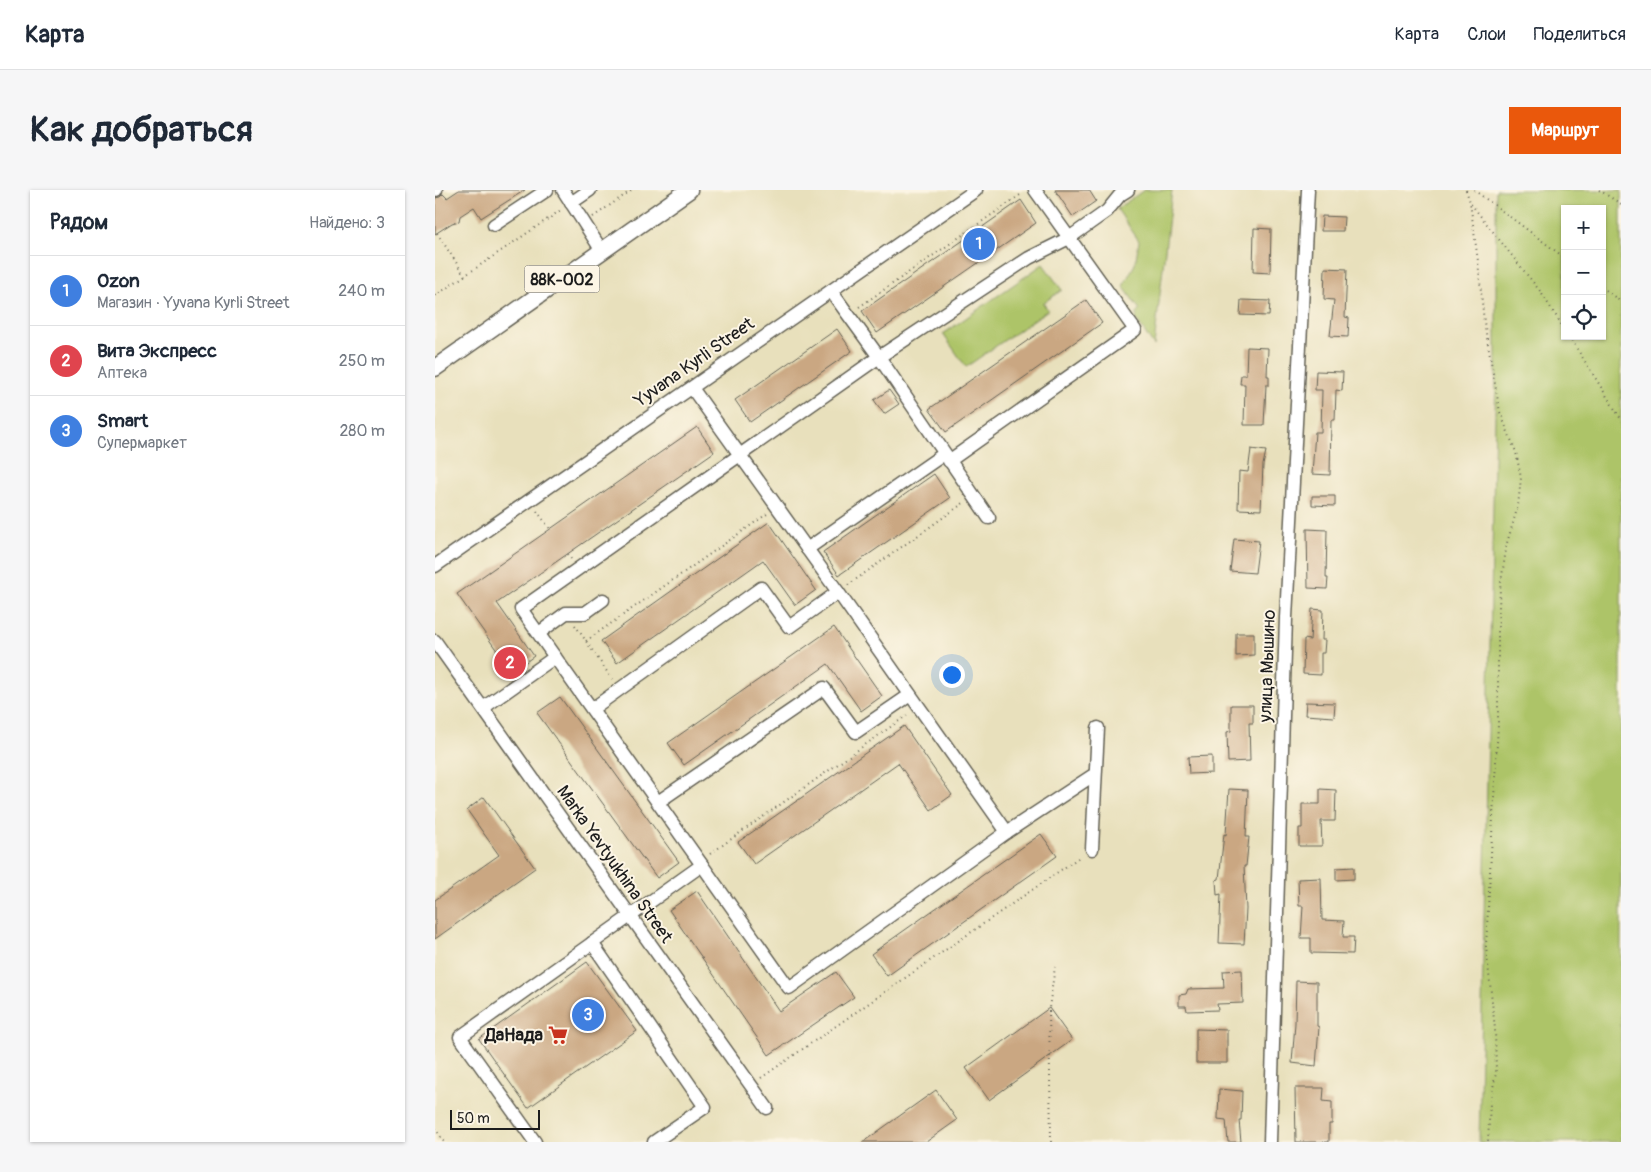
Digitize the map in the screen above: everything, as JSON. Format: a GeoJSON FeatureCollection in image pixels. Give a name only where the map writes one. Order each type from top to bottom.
{"type":"FeatureCollection","features":[{"type":"Feature","properties":{"kind":"main road","name":"88К-002"},"geometry":{"type":"LineString","coordinates":[[435,368],[689,190]]}},
{"type":"Feature","properties":{"kind":"street"},"geometry":{"type":"LineString","coordinates":[[494,226],[547,190]]}},
{"type":"Feature","properties":{"kind":"street"},"geometry":{"type":"LineString","coordinates":[[563,190],[602,251]]}},
{"type":"Feature","properties":{"kind":"street"},"geometry":{"type":"LineString","coordinates":[[571,203],[590,190]]}},
{"type":"Feature","properties":{"kind":"street","name":"Yyvana Kyrli Street"},"geometry":{"type":"LineString","coordinates":[[435,566],[976,190]]}},
{"type":"Feature","properties":{"kind":"street"},"geometry":{"type":"LineString","coordinates":[[807,549],[1135,330],[1035,190]]}},
{"type":"Feature","properties":{"kind":"street"},"geometry":{"type":"LineString","coordinates":[[1092,776],[1007,832],[789,988],[521,609],[879,357],[1029,258],[1069,238],[1107,211],[1120,195],[1128,190]]}},
{"type":"Feature","properties":{"kind":"street","name":"улица Мышино"},"geometry":{"type":"LineString","coordinates":[[1270,1142],[1286,618],[1308,191]]}},
{"type":"Feature","properties":{"kind":"street"},"geometry":{"type":"LineString","coordinates":[[831,291],[879,357],[989,518]]}},
{"type":"Feature","properties":{"kind":"street"},"geometry":{"type":"LineString","coordinates":[[692,388],[1007,832]]}},
{"type":"Feature","properties":{"kind":"street"},"geometry":{"type":"LineString","coordinates":[[592,709],[761,588],[789,627],[838,592]]}},
{"type":"Feature","properties":{"kind":"street"},"geometry":{"type":"LineString","coordinates":[[539,633],[566,613],[585,613],[603,600]]}},
{"type":"Feature","properties":{"kind":"street","name":"Marka Yevtyukhina Street"},"geometry":{"type":"LineString","coordinates":[[435,641],[767,1108]]}},
{"type":"Feature","properties":{"kind":"street"},"geometry":{"type":"LineString","coordinates":[[483,708],[555,657]]}},
{"type":"Feature","properties":{"kind":"street"},"geometry":{"type":"LineString","coordinates":[[658,802],[824,688],[856,732],[910,695]]}},
{"type":"Feature","properties":{"kind":"street"},"geometry":{"type":"LineString","coordinates":[[1092,849],[1098,728]]}},
{"type":"Feature","properties":{"kind":"street"},"geometry":{"type":"LineString","coordinates":[[535,1142],[459,1037],[631,916],[701,863]]}},
{"type":"Feature","properties":{"kind":"street"},"geometry":{"type":"LineString","coordinates":[[592,943],[705,1107],[654,1142]]}},
{"type":"Feature","properties":{"kind":"path"},"geometry":{"type":"LineString","coordinates":[[584,223],[632,190]]}},
{"type":"Feature","properties":{"kind":"path"},"geometry":{"type":"LineString","coordinates":[[849,314],[1027,190]]}},
{"type":"Feature","properties":{"kind":"path"},"geometry":{"type":"LineString","coordinates":[[1466,190],[1470,202],[1484,322],[1500,412],[1516,452],[1521,478],[1518,506],[1507,544],[1497,624],[1498,725],[1486,946],[1495,1029],[1496,1073],[1491,1103],[1488,1142]]}},
{"type":"Feature","properties":{"kind":"path"},"geometry":{"type":"LineString","coordinates":[[1474,190],[1561,255]]}},
{"type":"Feature","properties":{"kind":"path"},"geometry":{"type":"LineString","coordinates":[[1599,190],[1621,204]]}},
{"type":"Feature","properties":{"kind":"path"},"geometry":{"type":"LineString","coordinates":[[1470,202],[1540,291],[1561,324]]}},
{"type":"Feature","properties":{"kind":"path"},"geometry":{"type":"LineString","coordinates":[[435,296],[571,203]]}},
{"type":"Feature","properties":{"kind":"path"},"geometry":{"type":"LineString","coordinates":[[437,233],[465,276]]}},
{"type":"Feature","properties":{"kind":"path"},"geometry":{"type":"LineString","coordinates":[[1606,290],[1621,302]]}},
{"type":"Feature","properties":{"kind":"path"},"geometry":{"type":"LineString","coordinates":[[1572,340],[1621,419]]}},
{"type":"Feature","properties":{"kind":"path"},"geometry":{"type":"LineString","coordinates":[[838,592],[974,496]]}},
{"type":"Feature","properties":{"kind":"path"},"geometry":{"type":"LineString","coordinates":[[530,500],[550,529]]}},
{"type":"Feature","properties":{"kind":"path"},"geometry":{"type":"LineString","coordinates":[[586,641],[777,507]]}},
{"type":"Feature","properties":{"kind":"path"},"geometry":{"type":"LineString","coordinates":[[566,613],[619,689]]}},
{"type":"Feature","properties":{"kind":"path"},"geometry":{"type":"LineString","coordinates":[[701,863],[919,707]]}},
{"type":"Feature","properties":{"kind":"path"},"geometry":{"type":"LineString","coordinates":[[751,1086],[1092,849]]}},
{"type":"Feature","properties":{"kind":"path"},"geometry":{"type":"LineString","coordinates":[[1051,1142],[1049,1008],[1055,967]]}},
{"type":"Feature","properties":{"kind":"path"},"geometry":{"type":"LineString","coordinates":[[435,1128],[444,1142]]}},
{"type":"Feature","properties":{"kind":"green space"},"geometry":{"type":"Polygon","coordinates":[[[1144,190],[1172,190],[1154,346],[1136,319],[1137,313],[1140,310],[1123,286],[1135,264],[1139,241],[1117,209],[1144,190]]]}},
{"type":"Feature","properties":{"kind":"green space"},"geometry":{"type":"Polygon","coordinates":[[[1496,190],[1621,190],[1621,1142],[1479,1142],[1496,372],[1496,190]]]}},
{"type":"Feature","properties":{"kind":"green space"},"geometry":{"type":"Polygon","coordinates":[[[1043,264],[1062,290],[1043,303],[1048,310],[966,367],[943,334],[1043,264]]]}},
{"type":"Feature","properties":{"kind":"building"},"geometry":{"type":"Polygon","coordinates":[[[459,190],[525,190],[481,218],[474,207],[460,216],[459,221],[452,223],[435,234],[435,198],[443,194],[447,198],[459,190]]]}},
{"type":"Feature","properties":{"kind":"building"},"geometry":{"type":"Polygon","coordinates":[[[1055,190],[1089,190],[1096,201],[1073,217],[1055,190]]]}},
{"type":"Feature","properties":{"kind":"building"},"geometry":{"type":"Polygon","coordinates":[[[1021,200],[1036,223],[877,333],[862,311],[1021,200]]]}},
{"type":"Feature","properties":{"kind":"building"},"geometry":{"type":"Polygon","coordinates":[[[1322,216],[1344,217],[1343,231],[1321,231],[1322,216]]]}},
{"type":"Feature","properties":{"kind":"building"},"geometry":{"type":"Polygon","coordinates":[[[1254,228],[1271,229],[1270,273],[1253,272],[1254,228]]]}},
{"type":"Feature","properties":{"kind":"building"},"geometry":{"type":"Polygon","coordinates":[[[1325,268],[1347,269],[1345,317],[1349,318],[1348,337],[1330,336],[1334,300],[1324,299],[1325,268]]]}},
{"type":"Feature","properties":{"kind":"building"},"geometry":{"type":"Polygon","coordinates":[[[1086,300],[1102,323],[946,432],[929,409],[1086,300]]]}},
{"type":"Feature","properties":{"kind":"building"},"geometry":{"type":"Polygon","coordinates":[[[1241,300],[1270,301],[1269,316],[1240,315],[1241,300]]]}},
{"type":"Feature","properties":{"kind":"building"},"geometry":{"type":"Polygon","coordinates":[[[837,329],[852,351],[750,422],[735,400],[837,329]]]}},
{"type":"Feature","properties":{"kind":"building"},"geometry":{"type":"Polygon","coordinates":[[[1247,347],[1268,348],[1267,376],[1269,376],[1269,385],[1266,385],[1264,425],[1244,425],[1245,384],[1240,384],[1241,375],[1246,375],[1247,347]]]}},
{"type":"Feature","properties":{"kind":"building"},"geometry":{"type":"Polygon","coordinates":[[[1316,371],[1343,372],[1342,391],[1336,390],[1335,420],[1331,420],[1330,475],[1312,474],[1315,432],[1321,432],[1322,390],[1315,390],[1316,371]]]}},
{"type":"Feature","properties":{"kind":"building"},"geometry":{"type":"Polygon","coordinates":[[[889,390],[899,404],[884,414],[874,400],[889,390]]]}},
{"type":"Feature","properties":{"kind":"building"},"geometry":{"type":"Polygon","coordinates":[[[697,427],[714,452],[497,603],[534,656],[512,672],[457,594],[697,427]]]}},
{"type":"Feature","properties":{"kind":"building"},"geometry":{"type":"Polygon","coordinates":[[[1251,449],[1266,451],[1263,465],[1261,510],[1238,509],[1239,471],[1248,472],[1251,449]]]}},
{"type":"Feature","properties":{"kind":"building"},"geometry":{"type":"Polygon","coordinates":[[[934,474],[950,498],[839,575],[823,552],[934,474]]]}},
{"type":"Feature","properties":{"kind":"building"},"geometry":{"type":"Polygon","coordinates":[[[1312,496],[1335,496],[1335,506],[1312,505],[1312,496]]]}},
{"type":"Feature","properties":{"kind":"building"},"geometry":{"type":"Polygon","coordinates":[[[769,522],[816,590],[795,605],[763,560],[617,663],[601,641],[769,522]]]}},
{"type":"Feature","properties":{"kind":"building"},"geometry":{"type":"Polygon","coordinates":[[[1307,529],[1327,530],[1327,589],[1308,588],[1307,529]]]}},
{"type":"Feature","properties":{"kind":"building"},"geometry":{"type":"Polygon","coordinates":[[[1234,539],[1259,541],[1255,573],[1230,571],[1234,539]]]}},
{"type":"Feature","properties":{"kind":"building"},"geometry":{"type":"Polygon","coordinates":[[[1312,609],[1323,610],[1322,640],[1325,640],[1324,653],[1321,653],[1321,675],[1303,674],[1304,639],[1310,640],[1312,609]]]}},
{"type":"Feature","properties":{"kind":"building"},"geometry":{"type":"Polygon","coordinates":[[[834,627],[882,696],[861,711],[828,664],[684,765],[668,743],[834,627]]]}},
{"type":"Feature","properties":{"kind":"building"},"geometry":{"type":"Polygon","coordinates":[[[1236,633],[1254,633],[1254,655],[1236,656],[1236,633]]]}},
{"type":"Feature","properties":{"kind":"building"},"geometry":{"type":"Polygon","coordinates":[[[560,697],[679,862],[657,878],[537,713],[560,697]]]}},
{"type":"Feature","properties":{"kind":"building"},"geometry":{"type":"Polygon","coordinates":[[[1306,702],[1335,703],[1334,717],[1305,715],[1306,702]]]}},
{"type":"Feature","properties":{"kind":"building"},"geometry":{"type":"Polygon","coordinates":[[[1231,705],[1253,705],[1253,723],[1249,723],[1250,761],[1228,762],[1227,732],[1231,731],[1231,705]]]}},
{"type":"Feature","properties":{"kind":"building"},"geometry":{"type":"Polygon","coordinates":[[[904,726],[952,795],[931,810],[898,763],[754,864],[738,842],[904,726]]]}},
{"type":"Feature","properties":{"kind":"building"},"geometry":{"type":"Polygon","coordinates":[[[1212,756],[1212,773],[1189,774],[1188,757],[1212,756]]]}},
{"type":"Feature","properties":{"kind":"building"},"geometry":{"type":"Polygon","coordinates":[[[1229,789],[1248,790],[1246,837],[1249,837],[1246,866],[1244,866],[1246,909],[1244,944],[1219,943],[1221,894],[1217,895],[1216,880],[1219,879],[1224,834],[1226,835],[1229,789]]]}},
{"type":"Feature","properties":{"kind":"building"},"geometry":{"type":"Polygon","coordinates":[[[1320,789],[1336,790],[1335,821],[1321,821],[1322,846],[1299,846],[1299,828],[1302,828],[1302,804],[1320,804],[1320,789]]]}},
{"type":"Feature","properties":{"kind":"building"},"geometry":{"type":"Polygon","coordinates":[[[484,797],[535,868],[435,939],[435,900],[499,855],[467,810],[484,797]]]}},
{"type":"Feature","properties":{"kind":"building"},"geometry":{"type":"Polygon","coordinates":[[[1041,834],[1057,856],[887,976],[871,954],[1041,834]]]}},
{"type":"Feature","properties":{"kind":"building"},"geometry":{"type":"Polygon","coordinates":[[[1354,867],[1354,879],[1336,880],[1336,868],[1354,867]]]}},
{"type":"Feature","properties":{"kind":"building"},"geometry":{"type":"Polygon","coordinates":[[[1321,878],[1322,920],[1344,921],[1343,937],[1354,937],[1353,954],[1311,953],[1311,938],[1301,938],[1303,906],[1299,906],[1298,879],[1321,878]]]}},
{"type":"Feature","properties":{"kind":"building"},"geometry":{"type":"Polygon","coordinates":[[[697,891],[779,1011],[836,972],[854,997],[769,1055],[669,910],[697,891]]]}},
{"type":"Feature","properties":{"kind":"building","name":"ДаНада"},"geometry":{"type":"Polygon","coordinates":[[[587,962],[637,1031],[528,1108],[479,1039],[587,962]]]}},
{"type":"Feature","properties":{"kind":"building"},"geometry":{"type":"Polygon","coordinates":[[[1242,970],[1243,1003],[1217,1004],[1218,1010],[1187,1011],[1186,1006],[1179,1006],[1179,995],[1186,994],[1188,989],[1224,988],[1223,971],[1242,970]]]}},
{"type":"Feature","properties":{"kind":"building"},"geometry":{"type":"Polygon","coordinates":[[[1296,981],[1317,982],[1317,1026],[1319,1027],[1316,1066],[1292,1063],[1296,981]]]}},
{"type":"Feature","properties":{"kind":"building"},"geometry":{"type":"Polygon","coordinates":[[[1049,1008],[1072,1040],[989,1100],[966,1068],[1049,1008]]]}},
{"type":"Feature","properties":{"kind":"building"},"geometry":{"type":"Polygon","coordinates":[[[1196,1029],[1227,1030],[1227,1063],[1196,1063],[1196,1029]]]}},
{"type":"Feature","properties":{"kind":"building"},"geometry":{"type":"Polygon","coordinates":[[[1295,1088],[1324,1088],[1323,1101],[1332,1102],[1332,1124],[1329,1124],[1329,1142],[1296,1142],[1295,1088]]]}},
{"type":"Feature","properties":{"kind":"building"},"geometry":{"type":"Polygon","coordinates":[[[1219,1089],[1242,1091],[1241,1120],[1239,1120],[1241,1142],[1228,1142],[1226,1120],[1218,1119],[1219,1089]]]}},
{"type":"Feature","properties":{"kind":"building"},"geometry":{"type":"Polygon","coordinates":[[[936,1090],[957,1120],[926,1142],[863,1142],[936,1090]]]}},
{"type":"Feature","properties":{"kind":"place","name":"Ozon"},"geometry":{"type":"Point","coordinates":[979,244]}},
{"type":"Feature","properties":{"kind":"place","name":"Вита Экспресс"},"geometry":{"type":"Point","coordinates":[510,663]}},
{"type":"Feature","properties":{"kind":"place","name":"Smart"},"geometry":{"type":"Point","coordinates":[588,1015]}},
{"type":"Feature","properties":{"kind":"place","name":"ДаНада"},"geometry":{"type":"Point","coordinates":[558,1035]}}]}
